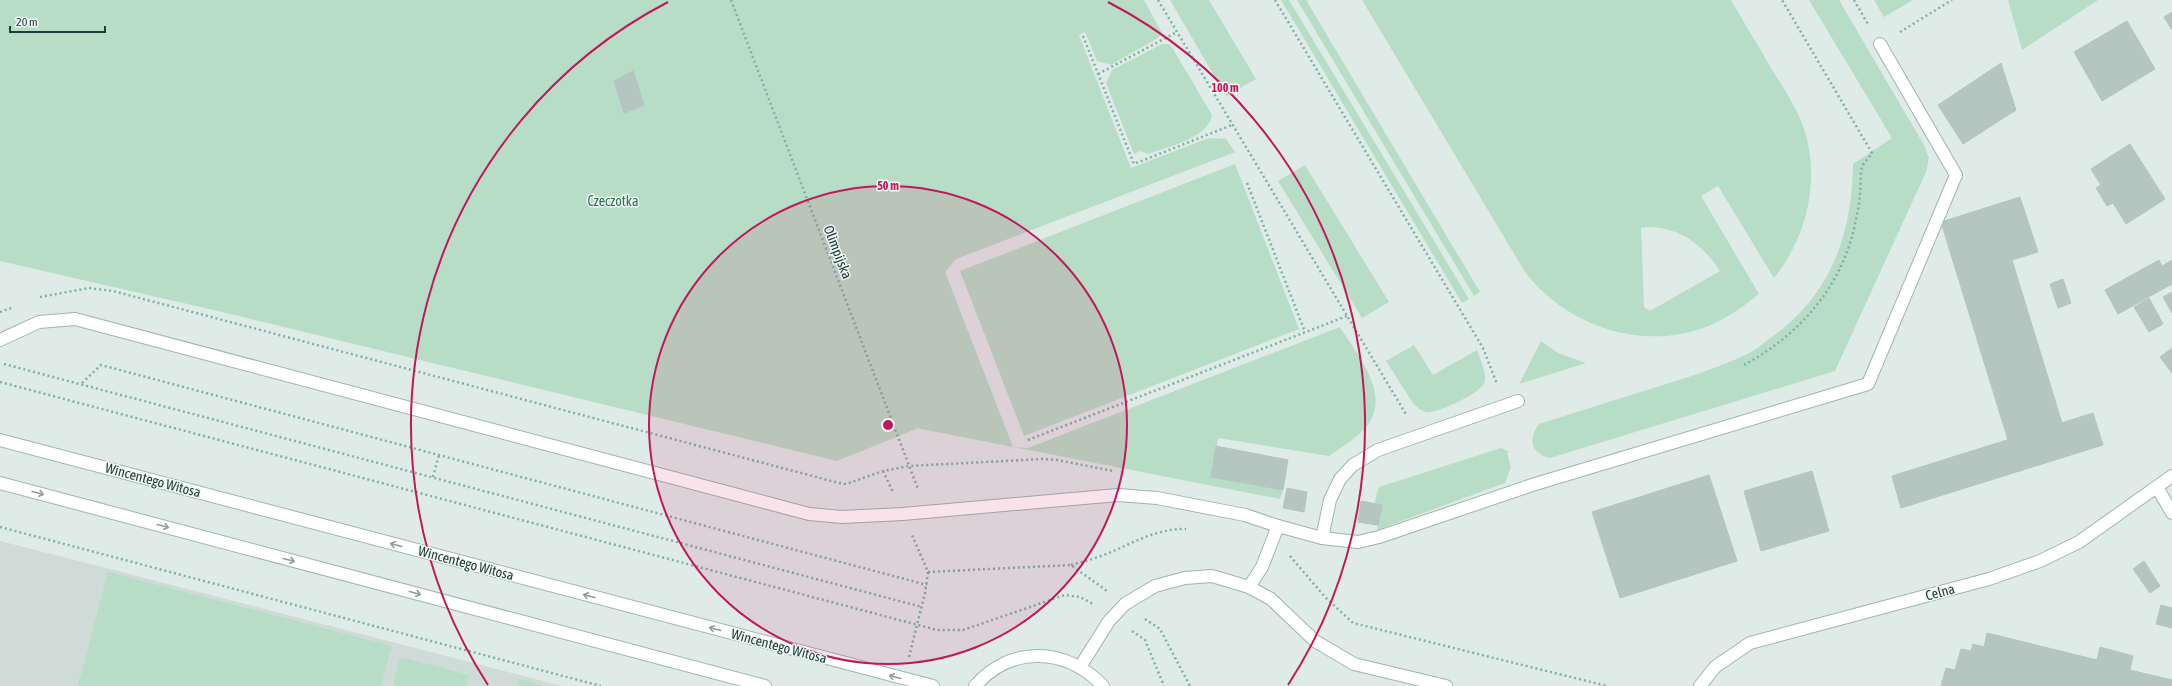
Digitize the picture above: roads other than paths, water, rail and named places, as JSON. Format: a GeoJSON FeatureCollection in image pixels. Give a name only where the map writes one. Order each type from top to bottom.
{"type":"FeatureCollection","features":[{"type":"Feature","properties":{"kind":"main road"},"geometry":{"type":"LineString","coordinates":[[0,340],[39,322],[75,319],[809,514],[842,517],[903,514],[926,510],[1118,495],[1164,499],[1245,515],[1322,538],[1358,542],[1379,537],[1540,483],[1868,384],[1956,175],[1880,44]]}},
{"type":"Feature","properties":{"kind":"main road"},"geometry":{"type":"LineString","coordinates":[[1322,538],[1330,500],[1340,479],[1353,465],[1378,450],[1518,401]]}},
{"type":"Feature","properties":{"kind":"main road","name":"Wincentego Witosa"},"geometry":{"type":"LineString","coordinates":[[0,440],[933,686]]}},
{"type":"Feature","properties":{"kind":"main road","name":"Celna"},"geometry":{"type":"LineString","coordinates":[[1700,686],[1716,667],[1750,643],[1989,579],[2040,562],[2079,542],[2172,476]]}},
{"type":"Feature","properties":{"kind":"main road"},"geometry":{"type":"LineString","coordinates":[[0,483],[765,686]]}},
{"type":"Feature","properties":{"kind":"main road"},"geometry":{"type":"LineString","coordinates":[[2157,487],[2172,513]]}},
{"type":"Feature","properties":{"kind":"main road"},"geometry":{"type":"LineString","coordinates":[[1249,587],[1262,567],[1278,526]]}},
{"type":"Feature","properties":{"kind":"main road"},"geometry":{"type":"LineString","coordinates":[[1080,666],[1112,618],[1125,604],[1155,586],[1185,578],[1212,576],[1249,587],[1271,599],[1315,641],[1354,664],[1446,686]]}},
{"type":"Feature","properties":{"kind":"main road"},"geometry":{"type":"LineString","coordinates":[[975,686],[985,675],[1006,662],[1031,656],[1056,657],[1080,666],[1103,686]]}},
{"type":"Feature","properties":{"kind":"park label","name":"Czeczotka"},"geometry":{"type":"Point","coordinates":[613,201]}}]}
